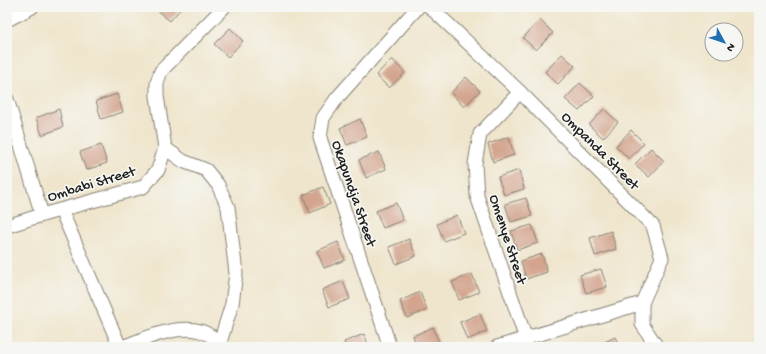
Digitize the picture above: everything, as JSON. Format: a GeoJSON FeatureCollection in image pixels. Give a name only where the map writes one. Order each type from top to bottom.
{"type":"FeatureCollection","features":[{"type":"Feature","properties":{"kind":"street"},"geometry":{"type":"LineString","coordinates":[[7,20],[32,7]]}},
{"type":"Feature","properties":{"kind":"street","name":"Ombabi Street"},"geometry":{"type":"LineString","coordinates":[[7,226],[143,187],[158,170],[165,148],[157,96],[157,84],[161,71],[224,7]]}},
{"type":"Feature","properties":{"kind":"street","name":"Okapundja Street"},"geometry":{"type":"LineString","coordinates":[[390,347],[320,138],[323,118],[337,98],[418,7]]}},
{"type":"Feature","properties":{"kind":"street","name":"Ompanda Street"},"geometry":{"type":"LineString","coordinates":[[430,7],[520,92],[654,226],[662,258],[642,303],[642,324],[657,347]]}},
{"type":"Feature","properties":{"kind":"street","name":"Omenye Street"},"geometry":{"type":"LineString","coordinates":[[520,92],[480,134],[475,164],[477,196],[526,339]]}},
{"type":"Feature","properties":{"kind":"street"},"geometry":{"type":"LineString","coordinates":[[7,99],[42,215]]}},
{"type":"Feature","properties":{"kind":"street"},"geometry":{"type":"LineString","coordinates":[[61,210],[121,347],[174,329],[204,331],[221,345],[232,304],[236,273],[228,207],[218,185],[206,170],[183,161],[165,148]]}},
{"type":"Feature","properties":{"kind":"street"},"geometry":{"type":"LineString","coordinates":[[497,347],[642,303]]}},
{"type":"Feature","properties":{"kind":"building"},"geometry":{"type":"Polygon","coordinates":[[[153,7],[182,7],[170,21],[153,7]]]}},
{"type":"Feature","properties":{"kind":"building"},"geometry":{"type":"Polygon","coordinates":[[[540,20],[553,33],[536,50],[523,38],[540,20]]]}},
{"type":"Feature","properties":{"kind":"building"},"geometry":{"type":"Polygon","coordinates":[[[230,28],[243,41],[228,57],[214,44],[230,28]]]}},
{"type":"Feature","properties":{"kind":"building"},"geometry":{"type":"Polygon","coordinates":[[[562,54],[575,66],[558,84],[545,72],[562,54]]]}},
{"type":"Feature","properties":{"kind":"building"},"geometry":{"type":"Polygon","coordinates":[[[392,59],[405,73],[389,88],[376,75],[392,59]]]}},
{"type":"Feature","properties":{"kind":"building"},"geometry":{"type":"Polygon","coordinates":[[[466,77],[480,91],[464,107],[451,93],[466,77]]]}},
{"type":"Feature","properties":{"kind":"building"},"geometry":{"type":"Polygon","coordinates":[[[580,83],[594,96],[579,111],[565,99],[580,83]]]}},
{"type":"Feature","properties":{"kind":"building"},"geometry":{"type":"Polygon","coordinates":[[[117,94],[123,112],[101,119],[96,101],[117,94]]]}},
{"type":"Feature","properties":{"kind":"building"},"geometry":{"type":"Polygon","coordinates":[[[59,109],[63,127],[42,135],[36,118],[59,109]]]}},
{"type":"Feature","properties":{"kind":"building"},"geometry":{"type":"Polygon","coordinates":[[[604,109],[618,122],[603,138],[589,125],[604,109]]]}},
{"type":"Feature","properties":{"kind":"building"},"geometry":{"type":"Polygon","coordinates":[[[360,119],[367,137],[347,145],[340,128],[360,119]]]}},
{"type":"Feature","properties":{"kind":"building"},"geometry":{"type":"Polygon","coordinates":[[[631,130],[644,143],[629,159],[616,146],[631,130]]]}},
{"type":"Feature","properties":{"kind":"building"},"geometry":{"type":"Polygon","coordinates":[[[509,137],[514,155],[493,162],[488,144],[509,137]]]}},
{"type":"Feature","properties":{"kind":"building"},"geometry":{"type":"Polygon","coordinates":[[[101,145],[107,163],[86,170],[80,152],[101,145]]]}},
{"type":"Feature","properties":{"kind":"building"},"geometry":{"type":"Polygon","coordinates":[[[651,148],[664,161],[649,177],[635,164],[651,148]]]}},
{"type":"Feature","properties":{"kind":"building"},"geometry":{"type":"Polygon","coordinates":[[[379,152],[386,169],[366,178],[359,160],[379,152]]]}},
{"type":"Feature","properties":{"kind":"building"},"geometry":{"type":"Polygon","coordinates":[[[519,170],[524,189],[504,195],[498,177],[519,170]]]}},
{"type":"Feature","properties":{"kind":"building"},"geometry":{"type":"Polygon","coordinates":[[[323,187],[330,204],[310,213],[303,195],[323,187]]]}},
{"type":"Feature","properties":{"kind":"building"},"geometry":{"type":"Polygon","coordinates":[[[526,198],[532,216],[511,222],[505,204],[526,198]]]}},
{"type":"Feature","properties":{"kind":"building"},"geometry":{"type":"Polygon","coordinates":[[[396,203],[403,220],[383,228],[376,211],[396,203]]]}},
{"type":"Feature","properties":{"kind":"building"},"geometry":{"type":"Polygon","coordinates":[[[457,215],[464,233],[444,241],[437,224],[457,215]]]}},
{"type":"Feature","properties":{"kind":"building"},"geometry":{"type":"Polygon","coordinates":[[[532,225],[538,243],[517,250],[511,231],[532,225]]]}},
{"type":"Feature","properties":{"kind":"building"},"geometry":{"type":"Polygon","coordinates":[[[611,231],[616,249],[595,256],[590,238],[611,231]]]}},
{"type":"Feature","properties":{"kind":"building"},"geometry":{"type":"Polygon","coordinates":[[[409,239],[416,256],[396,264],[389,247],[409,239]]]}},
{"type":"Feature","properties":{"kind":"building"},"geometry":{"type":"Polygon","coordinates":[[[338,242],[345,260],[324,268],[317,251],[338,242]]]}},
{"type":"Feature","properties":{"kind":"building"},"geometry":{"type":"Polygon","coordinates":[[[542,254],[547,272],[526,279],[521,261],[542,254]]]}},
{"type":"Feature","properties":{"kind":"building"},"geometry":{"type":"Polygon","coordinates":[[[601,269],[607,287],[586,293],[580,275],[601,269]]]}},
{"type":"Feature","properties":{"kind":"building"},"geometry":{"type":"Polygon","coordinates":[[[472,274],[479,292],[459,300],[452,282],[472,274]]]}},
{"type":"Feature","properties":{"kind":"building"},"geometry":{"type":"Polygon","coordinates":[[[343,281],[350,299],[329,307],[322,290],[343,281]]]}},
{"type":"Feature","properties":{"kind":"building"},"geometry":{"type":"Polygon","coordinates":[[[420,292],[427,310],[407,318],[400,301],[420,292]]]}},
{"type":"Feature","properties":{"kind":"building"},"geometry":{"type":"Polygon","coordinates":[[[480,314],[487,331],[467,340],[460,322],[480,314]]]}},
{"type":"Feature","properties":{"kind":"building"},"geometry":{"type":"Polygon","coordinates":[[[433,327],[440,345],[435,347],[417,347],[413,336],[433,327]]]}},
{"type":"Feature","properties":{"kind":"building"},"geometry":{"type":"Polygon","coordinates":[[[364,334],[369,347],[346,347],[344,342],[364,334]]]}},
{"type":"Feature","properties":{"kind":"building"},"geometry":{"type":"Polygon","coordinates":[[[615,337],[620,347],[602,347],[601,344],[615,337]]]}}]}
